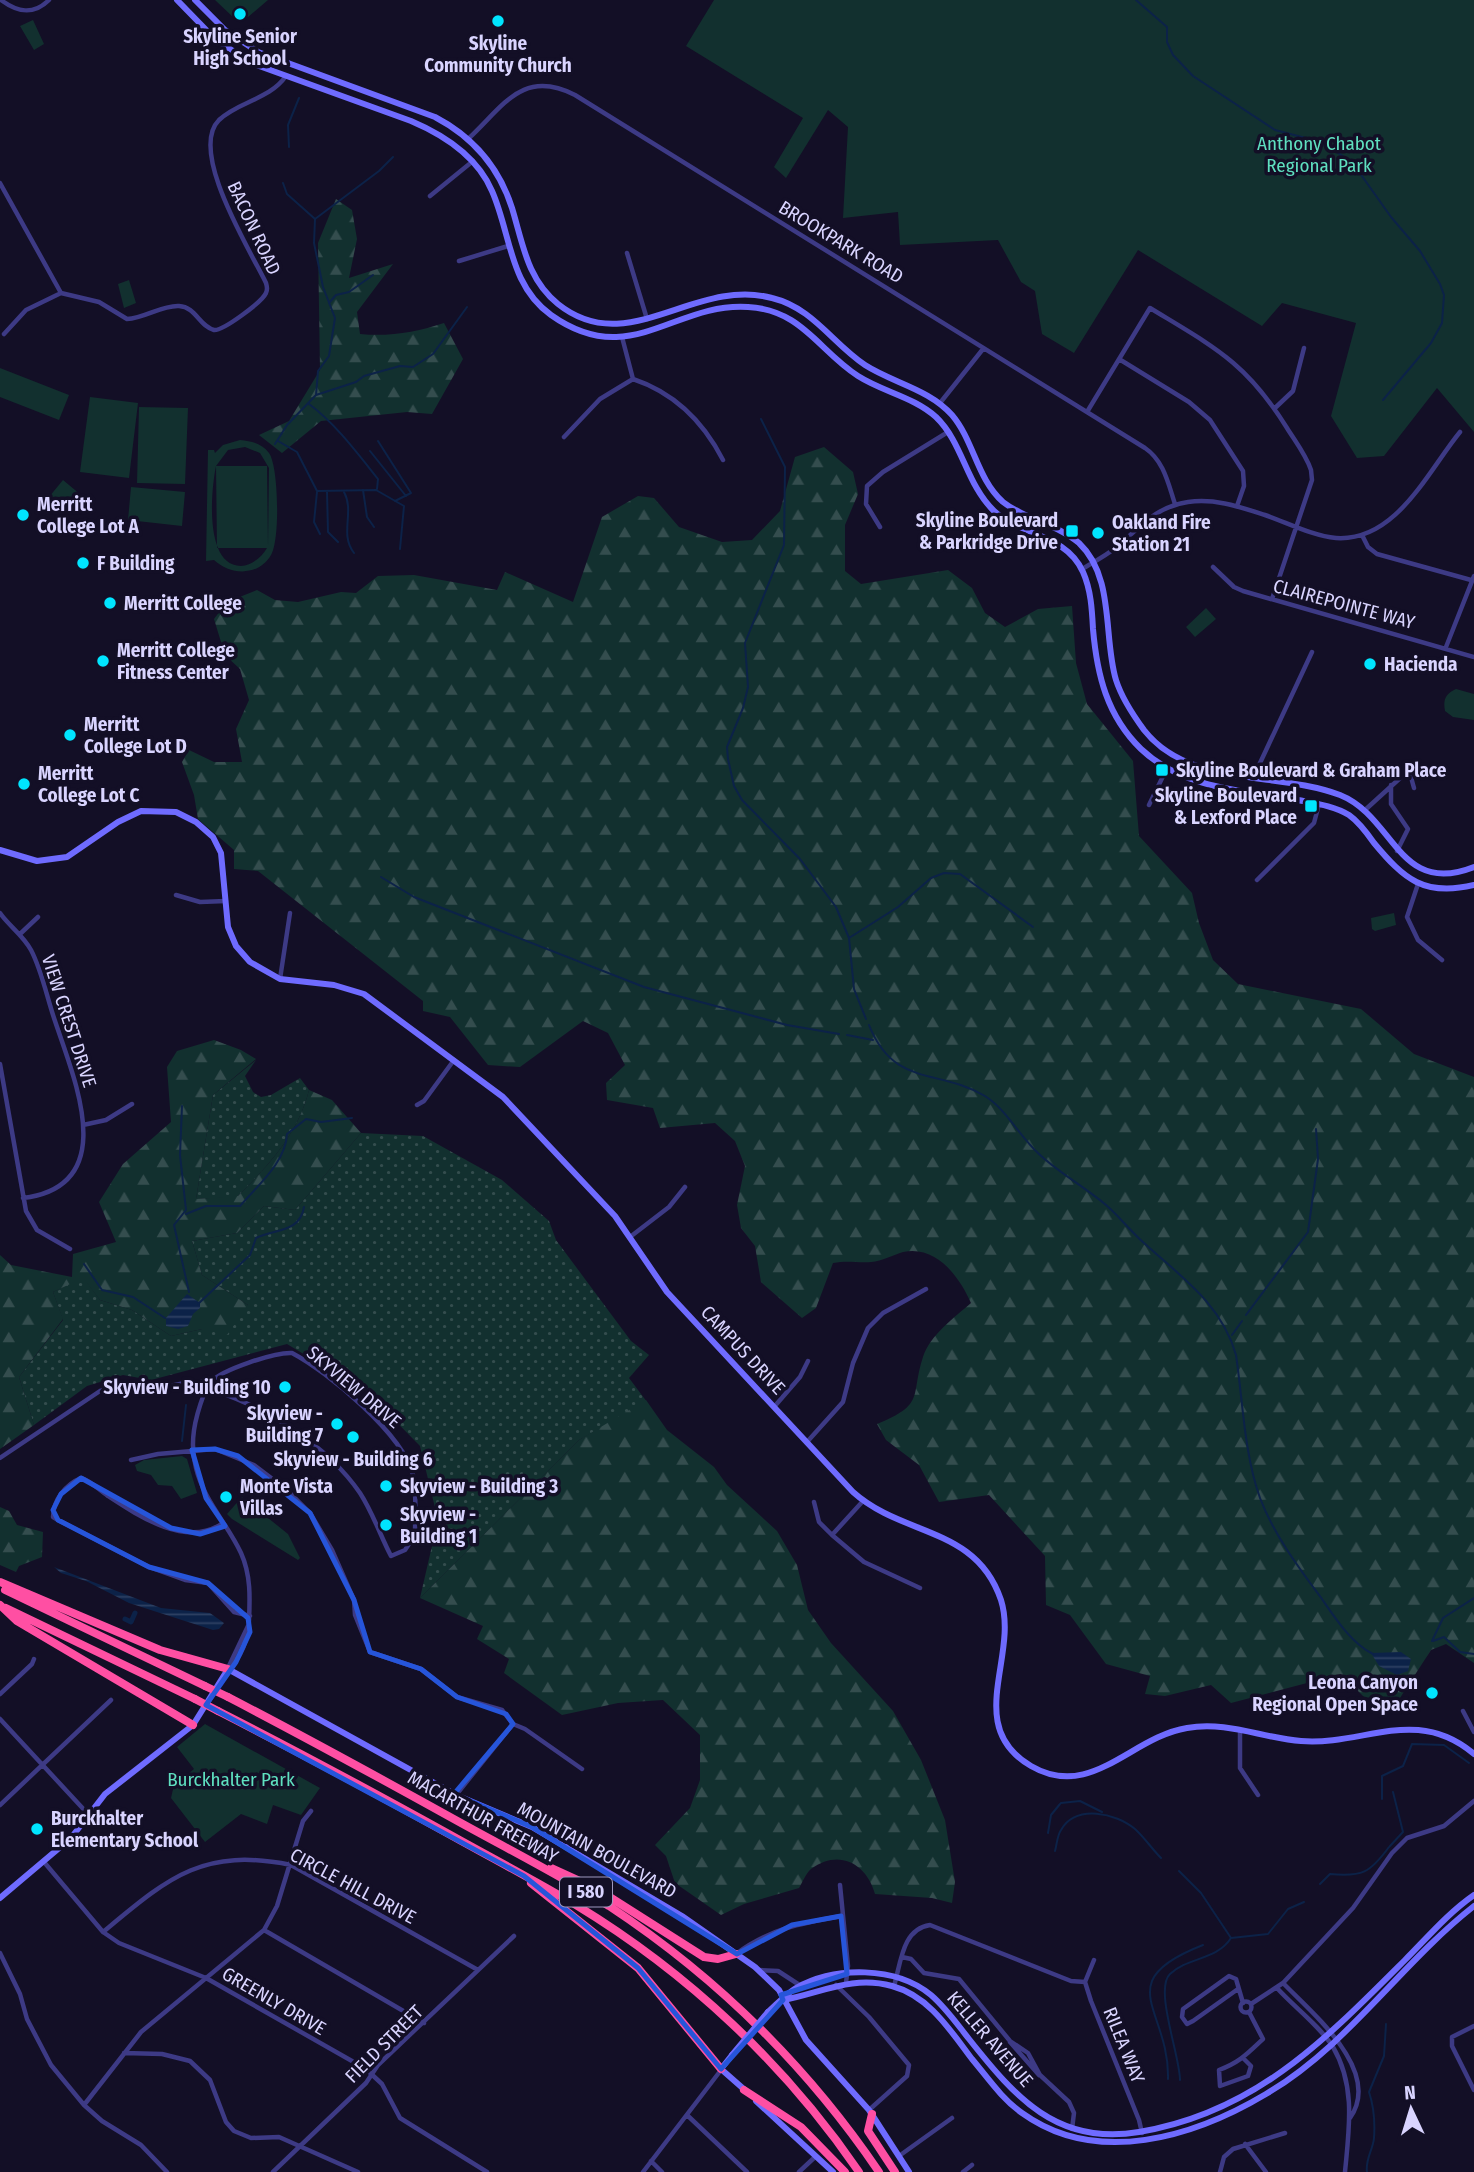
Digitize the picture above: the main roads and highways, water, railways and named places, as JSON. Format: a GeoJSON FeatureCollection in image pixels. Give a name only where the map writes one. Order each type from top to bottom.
{"type":"FeatureCollection","features":[{"type":"Feature","properties":{"kind":"highway"},"geometry":{"type":"LineString","coordinates":[[0,1585],[160,1650],[228,1669]]}},
{"type":"Feature","properties":{"kind":"highway","name":"MACARTHUR FREEWAY"},"geometry":{"type":"LineString","coordinates":[[0,1585],[228,1698],[532,1862],[635,1924],[733,2003],[818,2092],[879,2172]]}},
{"type":"Feature","properties":{"kind":"highway"},"geometry":{"type":"LineString","coordinates":[[0,1605],[17,1621],[193,1725]]}},
{"type":"Feature","properties":{"kind":"highway","name":"MACARTHUR FREEWAY"},"geometry":{"type":"LineString","coordinates":[[0,1605],[218,1711],[524,1876],[617,1932],[699,1994],[785,2078],[859,2172]]}},
{"type":"Feature","properties":{"kind":"highway"},"geometry":{"type":"LineString","coordinates":[[532,1862],[590,1885],[704,1957],[718,1959],[736,1954]]}},
{"type":"Feature","properties":{"kind":"highway"},"geometry":{"type":"LineString","coordinates":[[524,1876],[540,1893],[638,1968],[721,2069]]}},
{"type":"Feature","properties":{"kind":"highway"},"geometry":{"type":"LineString","coordinates":[[744,2090],[801,2127],[845,2172]]}},
{"type":"Feature","properties":{"kind":"highway"},"geometry":{"type":"LineString","coordinates":[[870,2112],[868,2130],[895,2172]]}},
{"type":"Feature","properties":{"kind":"main road"},"geometry":{"type":"LineString","coordinates":[[177,0],[231,51],[286,76],[432,130],[472,161],[491,188],[508,246],[524,285],[550,314],[583,331],[622,337],[653,332],[725,307],[771,310],[806,328],[855,374],[923,407],[948,432],[975,487],[994,510],[1066,549],[1082,569],[1090,595],[1098,669],[1111,709],[1141,749],[1167,768],[1210,785],[1319,804],[1353,818],[1401,874],[1418,884],[1442,889],[1474,886]]}},
{"type":"Feature","properties":{"kind":"main road"},"geometry":{"type":"LineString","coordinates":[[195,0],[225,30],[258,52],[435,117],[468,139],[489,160],[503,186],[527,262],[547,294],[567,310],[593,321],[625,324],[725,294],[774,298],[804,311],[864,364],[940,403],[963,431],[986,482],[1002,501],[1070,536],[1094,561],[1101,583],[1117,682],[1129,709],[1147,734],[1177,757],[1217,771],[1332,793],[1365,810],[1397,852],[1412,865],[1426,871],[1443,874],[1474,867]]}},
{"type":"Feature","properties":{"kind":"main road","name":"CAMPUS DRIVE"},"geometry":{"type":"LineString","coordinates":[[0,850],[37,860],[57,859],[77,853],[129,816],[151,810],[176,812],[197,822],[213,837],[225,869],[228,927],[236,946],[250,962],[280,979],[334,985],[364,994],[503,1097],[615,1216],[667,1292],[863,1501],[889,1517],[957,1543],[981,1564],[1002,1603],[1006,1629],[995,1696],[997,1720],[1008,1744],[1031,1766],[1054,1775],[1080,1776],[1104,1769],[1167,1732],[1198,1726],[1241,1729],[1285,1739],[1319,1741],[1407,1728],[1434,1733],[1474,1754]]}},
{"type":"Feature","properties":{"kind":"main road"},"geometry":{"type":"LineString","coordinates":[[0,1898],[76,1833],[105,1794],[193,1725],[228,1669]]}},
{"type":"Feature","properties":{"kind":"main road","name":"MOUNTAIN BOULEVARD"},"geometry":{"type":"LineString","coordinates":[[228,1669],[456,1795],[532,1827],[682,1916],[759,1970],[779,1990],[806,2040],[870,2112],[909,2172]]}},
{"type":"Feature","properties":{"kind":"main road","name":"KELLER AVENUE"},"geometry":{"type":"LineString","coordinates":[[721,2069],[768,2012],[801,1986],[847,1974],[897,1977],[920,1987],[939,2003],[1019,2098],[1049,2118],[1072,2128],[1108,2134],[1142,2132],[1201,2114],[1246,2095],[1287,2070],[1328,2036],[1474,1895]]}},
{"type":"Feature","properties":{"kind":"main road","name":"KELLER AVENUE"},"geometry":{"type":"LineString","coordinates":[[783,2000],[846,1983],[894,1986],[915,1995],[932,2009],[1012,2105],[1045,2127],[1069,2137],[1108,2144],[1142,2141],[1204,2123],[1250,2103],[1297,2074],[1335,2043],[1474,1906]]}},
{"type":"Feature","properties":{"kind":"main road"},"geometry":{"type":"LineString","coordinates":[[721,2069],[832,2172]]}},
{"type":"Feature","properties":{"kind":"water"},"geometry":{"type":"Polygon","coordinates":[[[187,1294],[200,1303],[200,1308],[193,1314],[188,1326],[178,1329],[166,1326],[166,1318],[187,1294]]]}},
{"type":"Feature","properties":{"kind":"water"},"geometry":{"type":"Polygon","coordinates":[[[54,1567],[161,1608],[210,1613],[224,1623],[219,1629],[213,1630],[129,1603],[86,1581],[61,1573],[54,1567]]]}},
{"type":"Feature","properties":{"kind":"water"},"geometry":{"type":"Polygon","coordinates":[[[1401,1652],[1411,1659],[1408,1671],[1397,1675],[1379,1666],[1371,1653],[1401,1652]]]}},
{"type":"Feature","properties":{"kind":"waterway"},"geometry":{"type":"LineString","coordinates":[[1136,0],[1167,27],[1167,42],[1173,55],[1193,76],[1275,130],[1321,142],[1352,162],[1391,217],[1420,251],[1444,295],[1442,323],[1431,343],[1383,400]]}},
{"type":"Feature","properties":{"kind":"waterway"},"geometry":{"type":"LineString","coordinates":[[289,147],[288,125],[299,98]]}},
{"type":"Feature","properties":{"kind":"waterway"},"geometry":{"type":"LineString","coordinates":[[315,219],[379,171],[393,157]]}},
{"type":"Feature","properties":{"kind":"waterway"},"geometry":{"type":"LineString","coordinates":[[283,183],[287,194],[315,219],[314,243],[323,287],[335,318],[329,356],[318,371],[316,395]]}},
{"type":"Feature","properties":{"kind":"waterway"},"geometry":{"type":"LineString","coordinates":[[329,303],[336,295],[349,292],[373,275]]}},
{"type":"Feature","properties":{"kind":"waterway"},"geometry":{"type":"LineString","coordinates":[[275,444],[287,425],[316,395],[356,382],[364,376],[400,366],[413,367],[433,354],[467,307]]}},
{"type":"Feature","properties":{"kind":"waterway"},"geometry":{"type":"LineString","coordinates":[[309,404],[337,429],[362,459],[378,479],[377,489]]}},
{"type":"Feature","properties":{"kind":"waterway"},"geometry":{"type":"LineString","coordinates":[[761,419],[785,467],[784,545],[745,643],[748,687],[743,708],[727,747],[728,759],[734,786],[742,800],[800,859],[836,907],[849,938],[854,989],[866,1019]]}},
{"type":"Feature","properties":{"kind":"waterway"},"geometry":{"type":"LineString","coordinates":[[278,441],[297,452],[317,491],[376,490],[404,506],[400,549]]}},
{"type":"Feature","properties":{"kind":"waterway"},"geometry":{"type":"LineString","coordinates":[[378,441],[411,493],[395,501]]}},
{"type":"Feature","properties":{"kind":"waterway"},"geometry":{"type":"LineString","coordinates":[[370,451],[406,496]]}},
{"type":"Feature","properties":{"kind":"waterway"},"geometry":{"type":"LineString","coordinates":[[363,490],[367,517],[374,527]]}},
{"type":"Feature","properties":{"kind":"waterway"},"geometry":{"type":"LineString","coordinates":[[317,492],[314,522],[320,534]]}},
{"type":"Feature","properties":{"kind":"waterway"},"geometry":{"type":"LineString","coordinates":[[327,492],[328,532],[338,542]]}},
{"type":"Feature","properties":{"kind":"waterway"},"geometry":{"type":"LineString","coordinates":[[344,492],[348,507],[348,538],[354,553]]}},
{"type":"Feature","properties":{"kind":"waterway"},"geometry":{"type":"LineString","coordinates":[[849,938],[898,907],[931,878],[944,873],[960,874],[1033,927]]}},
{"type":"Feature","properties":{"kind":"waterway"},"geometry":{"type":"LineString","coordinates":[[381,877],[414,897],[644,987],[787,1025],[839,1034]]}},
{"type":"Feature","properties":{"kind":"waterway"},"geometry":{"type":"LineString","coordinates":[[869,1025],[879,1045],[891,1059],[904,1068],[968,1087],[993,1102],[1039,1154],[1106,1205],[1210,1306],[1230,1337],[1236,1355],[1250,1463],[1260,1498],[1272,1525],[1338,1622],[1358,1644],[1373,1654]]}},
{"type":"Feature","properties":{"kind":"waterway"},"geometry":{"type":"LineString","coordinates":[[847,1035],[873,1040]]}},
{"type":"Feature","properties":{"kind":"waterway"},"geometry":{"type":"LineString","coordinates":[[182,1106],[180,1155],[186,1210],[174,1225],[189,1292]]}},
{"type":"Feature","properties":{"kind":"waterway"},"geometry":{"type":"LineString","coordinates":[[186,1214],[206,1206],[240,1206],[276,1164],[282,1154],[287,1134],[306,1119],[321,1122],[352,1118]]}},
{"type":"Feature","properties":{"kind":"waterway"},"geometry":{"type":"LineString","coordinates":[[1246,1315],[1308,1232],[1318,1159],[1316,1129]]}},
{"type":"Feature","properties":{"kind":"waterway"},"geometry":{"type":"LineString","coordinates":[[198,1304],[250,1255],[256,1238],[292,1226],[302,1215],[304,1207]]}},
{"type":"Feature","properties":{"kind":"waterway"},"geometry":{"type":"LineString","coordinates":[[84,1264],[102,1290],[133,1297],[165,1318]]}},
{"type":"Feature","properties":{"kind":"waterway"},"geometry":{"type":"LineString","coordinates":[[1232,1335],[1242,1321]]}},
{"type":"Feature","properties":{"kind":"waterway"},"geometry":{"type":"LineString","coordinates":[[182,1441],[186,1405]]}},
{"type":"Feature","properties":{"kind":"waterway"},"geometry":{"type":"LineString","coordinates":[[1432,1641],[1443,1618],[1474,1598]]}},
{"type":"Feature","properties":{"kind":"waterway"},"geometry":{"type":"LineString","coordinates":[[125,1619],[131,1622],[135,1613]]}},
{"type":"Feature","properties":{"kind":"waterway"},"geometry":{"type":"LineString","coordinates":[[1433,1641],[1444,1637],[1460,1652],[1474,1654]]}},
{"type":"Feature","properties":{"kind":"waterway"},"geometry":{"type":"LineString","coordinates":[[1382,1799],[1382,1776],[1403,1766],[1412,1744],[1444,1745],[1469,1763]]}},
{"type":"Feature","properties":{"kind":"waterway"},"geometry":{"type":"LineString","coordinates":[[1390,1846],[1403,1832],[1393,1792]]}},
{"type":"Feature","properties":{"kind":"waterway"},"geometry":{"type":"LineString","coordinates":[[1061,1803],[1080,1801],[1102,1812]]}},
{"type":"Feature","properties":{"kind":"waterway"},"geometry":{"type":"LineString","coordinates":[[1048,1833],[1051,1815],[1060,1804]]}},
{"type":"Feature","properties":{"kind":"waterway"},"geometry":{"type":"LineString","coordinates":[[1055,1851],[1060,1832],[1068,1822],[1086,1814],[1096,1814],[1107,1815],[1127,1823],[1161,1858]]}},
{"type":"Feature","properties":{"kind":"waterway"},"geometry":{"type":"LineString","coordinates":[[1320,1884],[1330,1874],[1358,1874],[1370,1868],[1389,1847]]}},
{"type":"Feature","properties":{"kind":"waterway"},"geometry":{"type":"LineString","coordinates":[[1179,1871],[1201,1893],[1231,1938]]}},
{"type":"Feature","properties":{"kind":"waterway"},"geometry":{"type":"LineString","coordinates":[[1180,2080],[1166,2008],[1166,1982],[1170,1974],[1185,1964],[1218,1951],[1231,1938],[1268,1934],[1288,1909],[1304,1902]]}},
{"type":"Feature","properties":{"kind":"waterway"},"geometry":{"type":"LineString","coordinates":[[1168,2079],[1166,2055],[1151,2000],[1151,1985],[1158,1972],[1174,1959],[1203,1945]]}},
{"type":"Feature","properties":{"kind":"waterway"},"geometry":{"type":"LineString","coordinates":[[1367,2172],[1374,2133],[1369,2092],[1384,2056],[1386,2024]]}},
{"type":"Feature","properties":{"kind":"place","name":"Skyline Senior High School"},"geometry":{"type":"Point","coordinates":[240,14]}},
{"type":"Feature","properties":{"kind":"place","name":"Skyline Community Church"},"geometry":{"type":"Point","coordinates":[498,21]}},
{"type":"Feature","properties":{"kind":"place","name":"Merritt College Lot A"},"geometry":{"type":"Point","coordinates":[23,515]}},
{"type":"Feature","properties":{"kind":"place","name":"Skyline Boulevard & Parkridge Drive"},"geometry":{"type":"Point","coordinates":[1072,531]}},
{"type":"Feature","properties":{"kind":"place","name":"Oakland Fire Station 21"},"geometry":{"type":"Point","coordinates":[1098,533]}},
{"type":"Feature","properties":{"kind":"place","name":"F Building"},"geometry":{"type":"Point","coordinates":[83,563]}},
{"type":"Feature","properties":{"kind":"place","name":"Merritt College"},"geometry":{"type":"Point","coordinates":[110,603]}},
{"type":"Feature","properties":{"kind":"place","name":"Merritt College Fitness Center"},"geometry":{"type":"Point","coordinates":[103,661]}},
{"type":"Feature","properties":{"kind":"place","name":"Hacienda"},"geometry":{"type":"Point","coordinates":[1370,664]}},
{"type":"Feature","properties":{"kind":"place","name":"Merritt College Lot D"},"geometry":{"type":"Point","coordinates":[70,735]}},
{"type":"Feature","properties":{"kind":"place","name":"Skyline Boulevard & Graham Place"},"geometry":{"type":"Point","coordinates":[1162,770]}},
{"type":"Feature","properties":{"kind":"place","name":"Merritt College Lot C"},"geometry":{"type":"Point","coordinates":[24,784]}},
{"type":"Feature","properties":{"kind":"place","name":"Skyline Boulevard & Lexford Place"},"geometry":{"type":"Point","coordinates":[1311,806]}},
{"type":"Feature","properties":{"kind":"place","name":"Skyview - Building 10"},"geometry":{"type":"Point","coordinates":[285,1387]}},
{"type":"Feature","properties":{"kind":"place","name":"Skyview - Building 7"},"geometry":{"type":"Point","coordinates":[337,1424]}},
{"type":"Feature","properties":{"kind":"place","name":"Skyview - Building 6"},"geometry":{"type":"Point","coordinates":[353,1437]}},
{"type":"Feature","properties":{"kind":"place","name":"Skyview - Building 3"},"geometry":{"type":"Point","coordinates":[386,1486]}},
{"type":"Feature","properties":{"kind":"place","name":"Monte Vista Villas"},"geometry":{"type":"Point","coordinates":[226,1497]}},
{"type":"Feature","properties":{"kind":"place","name":"Skyview - Building 1"},"geometry":{"type":"Point","coordinates":[386,1525]}},
{"type":"Feature","properties":{"kind":"place","name":"Leona Canyon Regional Open Space"},"geometry":{"type":"Point","coordinates":[1432,1693]}},
{"type":"Feature","properties":{"kind":"place","name":"Burckhalter Elementary School"},"geometry":{"type":"Point","coordinates":[37,1829]}},
{"type":"Feature","properties":{"kind":"park label","name":"Anthony Chabot Regional Park"},"geometry":{"type":"Point","coordinates":[1319,154]}},
{"type":"Feature","properties":{"kind":"park label","name":"Burckhalter Park"},"geometry":{"type":"Point","coordinates":[231,1779]}}]}
